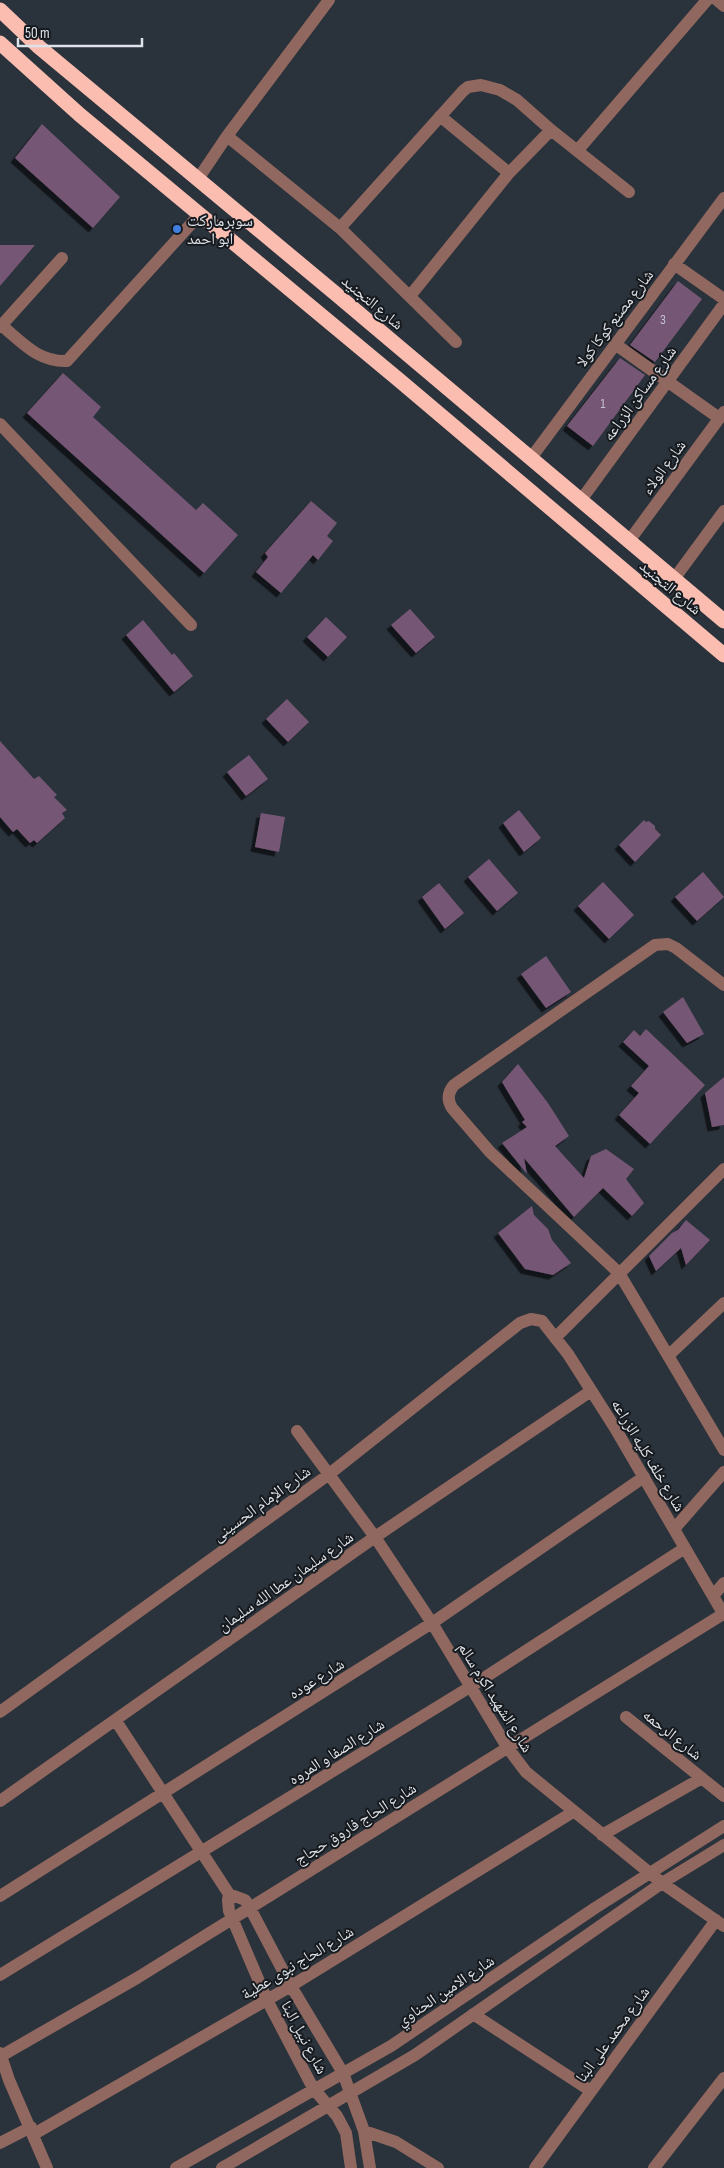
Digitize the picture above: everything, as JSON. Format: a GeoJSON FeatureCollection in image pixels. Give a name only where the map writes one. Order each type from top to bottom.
{"type":"FeatureCollection","features":[{"type":"Feature","properties":{"kind":"highway","name":"شارع التجنيد"},"geometry":{"type":"LineString","coordinates":[[0,10],[39,47],[724,621]]}},
{"type":"Feature","properties":{"kind":"highway","name":"شارع التجنيد"},"geometry":{"type":"LineString","coordinates":[[0,44],[80,115],[724,655]]}},
{"type":"Feature","properties":{"kind":"highway"},"geometry":{"type":"LineString","coordinates":[[175,194],[194,176]]}},
{"type":"Feature","properties":{"kind":"street"},"geometry":{"type":"LineString","coordinates":[[194,176],[227,136],[329,0]]}},
{"type":"Feature","properties":{"kind":"street"},"geometry":{"type":"LineString","coordinates":[[577,151],[707,0]]}},
{"type":"Feature","properties":{"kind":"street"},"geometry":{"type":"LineString","coordinates":[[717,0],[724,6]]}},
{"type":"Feature","properties":{"kind":"street"},"geometry":{"type":"LineString","coordinates":[[340,228],[468,87],[481,85],[500,90],[517,100],[551,130],[630,192]]}},
{"type":"Feature","properties":{"kind":"street"},"geometry":{"type":"LineString","coordinates":[[440,116],[509,173]]}},
{"type":"Feature","properties":{"kind":"street"},"geometry":{"type":"LineString","coordinates":[[410,296],[509,173],[551,130]]}},
{"type":"Feature","properties":{"kind":"street"},"geometry":{"type":"LineString","coordinates":[[227,136],[340,228],[456,342]]}},
{"type":"Feature","properties":{"kind":"street","name":"شارع مصنع كوكا كولا"},"geometry":{"type":"LineString","coordinates":[[531,458],[724,198]]}},
{"type":"Feature","properties":{"kind":"street"},"geometry":{"type":"LineString","coordinates":[[62,258],[1,326],[42,358],[56,361],[68,360],[200,214]]}},
{"type":"Feature","properties":{"kind":"street"},"geometry":{"type":"LineString","coordinates":[[674,264],[724,299]]}},
{"type":"Feature","properties":{"kind":"street","name":"شارع مساكن الزراعه"},"geometry":{"type":"LineString","coordinates":[[581,500],[724,304]]}},
{"type":"Feature","properties":{"kind":"street"},"geometry":{"type":"LineString","coordinates":[[615,344],[668,382],[722,415]]}},
{"type":"Feature","properties":{"kind":"street","name":"شارع الولاء"},"geometry":{"type":"LineString","coordinates":[[629,541],[722,415]]}},
{"type":"Feature","properties":{"kind":"street"},"geometry":{"type":"LineString","coordinates":[[0,424],[191,625]]}},
{"type":"Feature","properties":{"kind":"street"},"geometry":{"type":"LineString","coordinates":[[674,579],[724,511]]}},
{"type":"Feature","properties":{"kind":"street"},"geometry":{"type":"LineString","coordinates":[[724,986],[676,948],[668,944],[655,945],[462,1079],[450,1090],[449,1103],[490,1152],[619,1273],[724,1450]]}},
{"type":"Feature","properties":{"kind":"street"},"geometry":{"type":"LineString","coordinates":[[555,1338],[619,1273],[722,1175]]}},
{"type":"Feature","properties":{"kind":"street"},"geometry":{"type":"LineString","coordinates":[[668,1356],[724,1303]]}},
{"type":"Feature","properties":{"kind":"street","name":"شارع خلف كليه الزراعه"},"geometry":{"type":"LineString","coordinates":[[537,1319],[547,1325],[591,1391],[644,1477],[724,1615]]}},
{"type":"Feature","properties":{"kind":"street","name":"شارع الإمام الحسينى"},"geometry":{"type":"LineString","coordinates":[[0,1712],[328,1475],[520,1323],[526,1320],[537,1319]]}},
{"type":"Feature","properties":{"kind":"street","name":"شارع سليمان عطا الله سليمان"},"geometry":{"type":"LineString","coordinates":[[0,1801],[375,1537],[591,1391]]}},
{"type":"Feature","properties":{"kind":"street","name":"شارع الشهيد اكرم سالم"},"geometry":{"type":"LineString","coordinates":[[297,1431],[375,1537],[432,1623],[507,1747],[526,1772],[650,1874],[720,1923]]}},
{"type":"Feature","properties":{"kind":"street"},"geometry":{"type":"LineString","coordinates":[[674,1529],[724,1472]]}},
{"type":"Feature","properties":{"kind":"street","name":"شارع عوده"},"geometry":{"type":"LineString","coordinates":[[0,1896],[432,1623],[644,1477]]}},
{"type":"Feature","properties":{"kind":"street","name":"شارع الصفا و المروه"},"geometry":{"type":"LineString","coordinates":[[0,1975],[202,1853],[470,1687],[685,1548]]}},
{"type":"Feature","properties":{"kind":"street"},"geometry":{"type":"LineString","coordinates":[[713,1596],[724,1583]]}},
{"type":"Feature","properties":{"kind":"street","name":"شارع الحاج فاروق حجاج"},"geometry":{"type":"LineString","coordinates":[[0,2054],[137,1978],[507,1747],[724,1615]]}},
{"type":"Feature","properties":{"kind":"street","name":"شارع الرحمه"},"geometry":{"type":"LineString","coordinates":[[626,1717],[724,1796]]}},
{"type":"Feature","properties":{"kind":"street","name":"شارع نبيل البنا"},"geometry":{"type":"LineString","coordinates":[[116,1721],[229,1894],[244,1900],[250,1908],[290,1986],[343,2073],[364,2131],[370,2168]]}},
{"type":"Feature","properties":{"kind":"street"},"geometry":{"type":"LineString","coordinates":[[602,1835],[702,1778]]}},
{"type":"Feature","properties":{"kind":"street","name":"شارع الحاج نبوى عطية"},"geometry":{"type":"LineString","coordinates":[[0,2143],[32,2131],[267,2000],[573,1812]]}},
{"type":"Feature","properties":{"kind":"street","name":"شارع الامين الحناوي"},"geometry":{"type":"LineString","coordinates":[[176,2168],[313,2088],[390,2046],[595,1908],[724,1826]]}},
{"type":"Feature","properties":{"kind":"street"},"geometry":{"type":"LineString","coordinates":[[222,2168],[236,2164],[414,2055],[662,1883],[724,1845]]}},
{"type":"Feature","properties":{"kind":"street","name":"شارع نبيل البنا"},"geometry":{"type":"LineString","coordinates":[[229,1894],[228,1906],[232,1918],[267,2000],[313,2088],[329,2106],[346,2133],[351,2168]]}},
{"type":"Feature","properties":{"kind":"street","name":"شارع محمد على البنا"},"geometry":{"type":"LineString","coordinates":[[535,2168],[591,2090],[720,1923]]}},
{"type":"Feature","properties":{"kind":"street"},"geometry":{"type":"LineString","coordinates":[[473,2014],[591,2090]]}},
{"type":"Feature","properties":{"kind":"street"},"geometry":{"type":"LineString","coordinates":[[0,2054],[47,2168]]}},
{"type":"Feature","properties":{"kind":"street"},"geometry":{"type":"LineString","coordinates":[[654,2168],[724,2078]]}},
{"type":"Feature","properties":{"kind":"street"},"geometry":{"type":"LineString","coordinates":[[364,2131],[396,2142],[438,2168]]}},
{"type":"Feature","properties":{"kind":"street"},"geometry":{"type":"LineString","coordinates":[[225,2140],[236,2164]]}},
{"type":"Feature","properties":{"kind":"building"},"geometry":{"type":"Polygon","coordinates":[[[42,124],[120,197],[93,228],[15,158],[42,124]]]}},
{"type":"Feature","properties":{"kind":"building"},"geometry":{"type":"Polygon","coordinates":[[[0,245],[35,245],[0,286],[0,245]]]}},
{"type":"Feature","properties":{"kind":"building"},"geometry":{"type":"Polygon","coordinates":[[[678,281],[702,299],[655,362],[630,345],[678,281]]]}},
{"type":"Feature","properties":{"kind":"building"},"geometry":{"type":"Polygon","coordinates":[[[620,358],[645,375],[593,446],[567,426],[620,358]]]}},
{"type":"Feature","properties":{"kind":"building"},"geometry":{"type":"Polygon","coordinates":[[[63,373],[101,407],[93,417],[196,510],[203,503],[238,535],[204,573],[27,413],[63,373]]]}},
{"type":"Feature","properties":{"kind":"building"},"geometry":{"type":"Polygon","coordinates":[[[311,501],[337,523],[327,536],[333,541],[318,560],[313,555],[281,593],[256,572],[268,557],[265,553],[311,501]]]}},
{"type":"Feature","properties":{"kind":"building"},"geometry":{"type":"Polygon","coordinates":[[[410,609],[435,637],[416,653],[391,625],[410,609]]]}},
{"type":"Feature","properties":{"kind":"building"},"geometry":{"type":"Polygon","coordinates":[[[326,617],[347,637],[328,657],[307,637],[326,617]]]}},
{"type":"Feature","properties":{"kind":"building"},"geometry":{"type":"Polygon","coordinates":[[[143,620],[172,655],[174,653],[193,676],[174,692],[126,635],[143,620]]]}},
{"type":"Feature","properties":{"kind":"building"},"geometry":{"type":"Polygon","coordinates":[[[287,699],[309,722],[288,742],[266,719],[287,699]]]}},
{"type":"Feature","properties":{"kind":"building"},"geometry":{"type":"Polygon","coordinates":[[[0,741],[34,779],[39,776],[57,795],[54,797],[67,810],[62,813],[65,818],[37,843],[34,840],[30,843],[17,829],[13,832],[0,817],[0,741]]]}},
{"type":"Feature","properties":{"kind":"building"},"geometry":{"type":"Polygon","coordinates":[[[249,755],[268,779],[246,796],[227,772],[249,755]]]}},
{"type":"Feature","properties":{"kind":"building"},"geometry":{"type":"Polygon","coordinates":[[[519,810],[541,838],[524,852],[503,823],[519,810]]]}},
{"type":"Feature","properties":{"kind":"building"},"geometry":{"type":"Polygon","coordinates":[[[261,813],[285,817],[279,852],[255,847],[261,813]]]}},
{"type":"Feature","properties":{"kind":"building"},"geometry":{"type":"Polygon","coordinates":[[[644,820],[646,822],[649,821],[655,826],[655,829],[661,835],[635,862],[619,845],[644,820]]]}},
{"type":"Feature","properties":{"kind":"building"},"geometry":{"type":"Polygon","coordinates":[[[489,859],[518,893],[497,911],[468,877],[489,859]]]}},
{"type":"Feature","properties":{"kind":"building"},"geometry":{"type":"Polygon","coordinates":[[[703,872],[724,897],[697,921],[675,897],[703,872]]]}},
{"type":"Feature","properties":{"kind":"building"},"geometry":{"type":"Polygon","coordinates":[[[603,882],[634,915],[609,939],[578,906],[603,882]]]}},
{"type":"Feature","properties":{"kind":"building"},"geometry":{"type":"Polygon","coordinates":[[[439,883],[464,913],[445,929],[422,897],[439,883]]]}},
{"type":"Feature","properties":{"kind":"building"},"geometry":{"type":"Polygon","coordinates":[[[546,956],[571,992],[546,1008],[521,974],[546,956]]]}},
{"type":"Feature","properties":{"kind":"building"},"geometry":{"type":"Polygon","coordinates":[[[683,997],[704,1034],[687,1043],[663,1012],[683,997]]]}},
{"type":"Feature","properties":{"kind":"building"},"geometry":{"type":"Polygon","coordinates":[[[646,1029],[705,1085],[650,1144],[619,1115],[639,1093],[631,1086],[649,1066],[623,1042],[634,1030],[640,1036],[646,1029]]]}},
{"type":"Feature","properties":{"kind":"building"},"geometry":{"type":"Polygon","coordinates":[[[518,1064],[548,1103],[569,1136],[555,1146],[584,1178],[591,1156],[606,1149],[634,1169],[626,1179],[644,1203],[632,1216],[603,1188],[574,1217],[524,1158],[527,1174],[502,1143],[527,1127],[522,1122],[525,1120],[502,1082],[518,1064]]]}},
{"type":"Feature","properties":{"kind":"building"},"geometry":{"type":"Polygon","coordinates":[[[724,1077],[724,1125],[712,1127],[705,1093],[724,1077]]]}},
{"type":"Feature","properties":{"kind":"building"},"geometry":{"type":"Polygon","coordinates":[[[532,1206],[534,1215],[548,1229],[552,1240],[571,1263],[553,1275],[525,1269],[498,1233],[532,1206]]]}},
{"type":"Feature","properties":{"kind":"building"},"geometry":{"type":"Polygon","coordinates":[[[686,1220],[710,1240],[686,1265],[681,1248],[656,1271],[649,1256],[672,1233],[678,1230],[686,1220]]]}},
{"type":"Feature","properties":{"kind":"place","name":"سوبرماركت ابو احمد"},"geometry":{"type":"Point","coordinates":[177,229]}}]}
